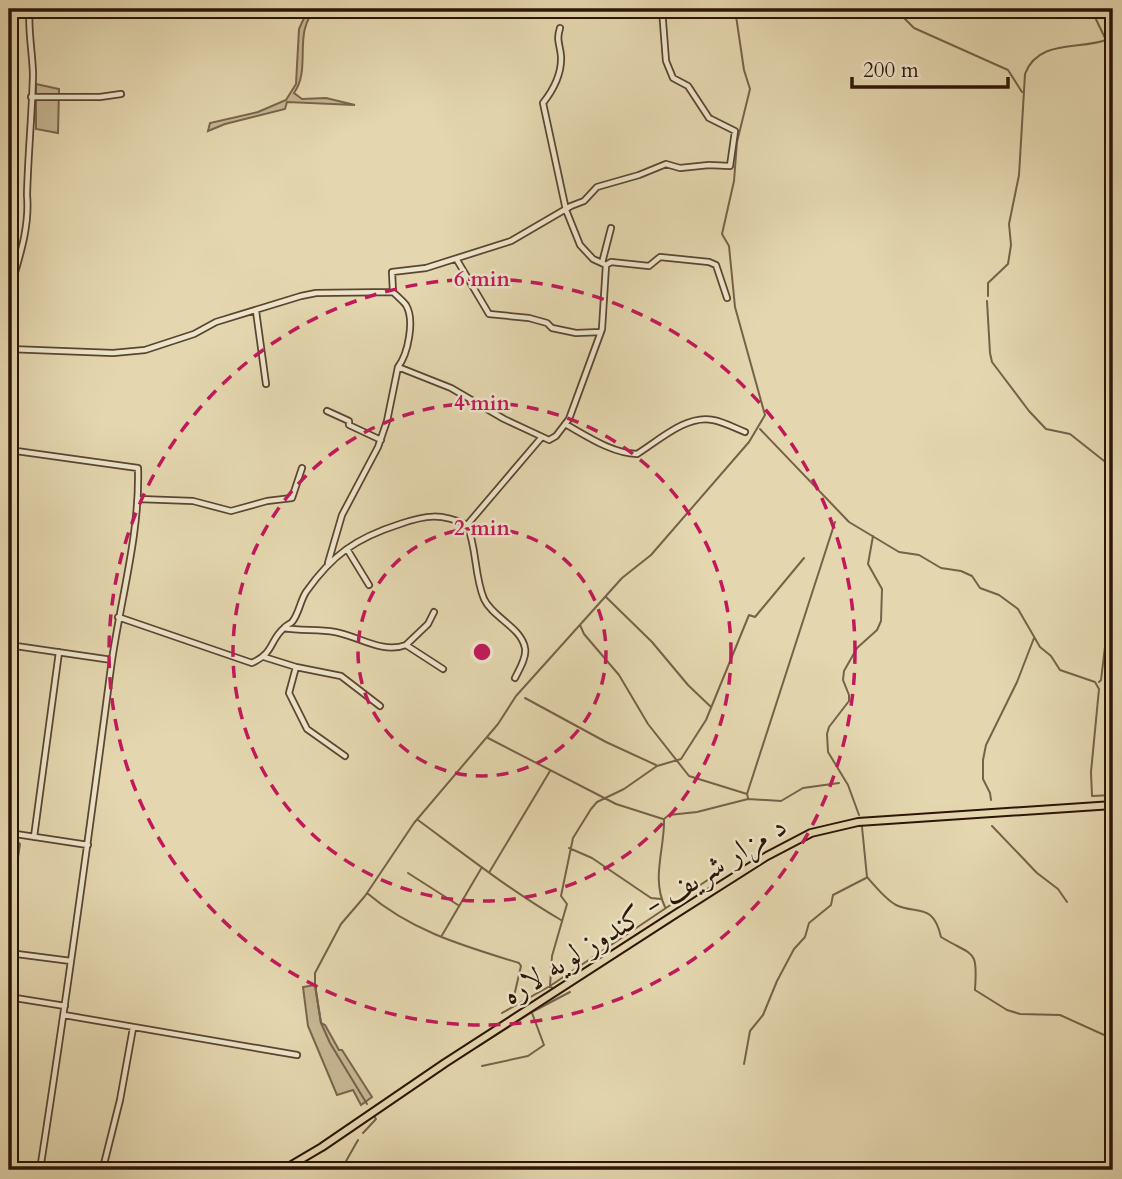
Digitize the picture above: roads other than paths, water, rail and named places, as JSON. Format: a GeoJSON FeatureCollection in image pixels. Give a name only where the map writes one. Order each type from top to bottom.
{"type":"FeatureCollection","features":[{"type":"Feature","properties":{"kind":"main road","name":"د مزار شریف - کندوز لویه لاره"},"geometry":{"type":"LineString","coordinates":[[283,1170],[674,915],[767,856],[811,832],[858,822],[1113,805]]}},
{"type":"Feature","properties":{"kind":"street"},"geometry":{"type":"LineString","coordinates":[[9,293],[27,221],[33,46],[28,17],[30,9]]}},
{"type":"Feature","properties":{"kind":"street"},"geometry":{"type":"LineString","coordinates":[[328,563],[342,515],[387,421],[398,368],[409,339],[409,313],[393,292],[392,272],[416,270],[457,260],[511,241],[571,205],[584,201],[597,187],[666,164],[680,168],[730,166],[735,131],[709,118],[688,86],[673,78],[666,61],[662,9]]}},
{"type":"Feature","properties":{"kind":"street"},"geometry":{"type":"LineString","coordinates":[[560,28],[557,44],[561,56],[556,87],[544,103],[544,109],[554,143],[566,210],[580,245],[593,259],[604,264],[611,262],[649,266],[660,257],[709,262],[716,265],[727,298]]}},
{"type":"Feature","properties":{"kind":"street"},"geometry":{"type":"LineString","coordinates":[[31,97],[100,97],[121,94]]}},
{"type":"Feature","properties":{"kind":"street"},"geometry":{"type":"LineString","coordinates":[[398,368],[451,388],[478,405],[549,440],[569,419],[601,332],[604,264],[611,228]]}},
{"type":"Feature","properties":{"kind":"street"},"geometry":{"type":"LineString","coordinates":[[457,260],[489,314],[529,318],[547,323],[552,328],[576,332],[601,332]]}},
{"type":"Feature","properties":{"kind":"street"},"geometry":{"type":"LineString","coordinates":[[9,349],[113,354],[145,350],[194,334],[216,322],[301,296],[316,293],[393,292]]}},
{"type":"Feature","properties":{"kind":"street"},"geometry":{"type":"LineString","coordinates":[[256,311],[266,384]]}},
{"type":"Feature","properties":{"kind":"street"},"geometry":{"type":"LineString","coordinates":[[327,411],[349,421],[349,425],[357,430],[380,440]]}},
{"type":"Feature","properties":{"kind":"street"},"geometry":{"type":"LineString","coordinates":[[565,425],[616,451],[628,454],[637,454],[688,422],[699,419],[713,420],[745,432]]}},
{"type":"Feature","properties":{"kind":"street"},"geometry":{"type":"LineString","coordinates":[[467,525],[541,438]]}},
{"type":"Feature","properties":{"kind":"street"},"geometry":{"type":"LineString","coordinates":[[9,450],[138,468],[139,499],[118,617],[88,845],[40,1170]]}},
{"type":"Feature","properties":{"kind":"street"},"geometry":{"type":"LineString","coordinates":[[139,499],[193,501],[231,512],[267,500],[292,498],[302,468]]}},
{"type":"Feature","properties":{"kind":"street"},"geometry":{"type":"LineString","coordinates":[[118,617],[252,663],[264,657],[283,628],[291,623],[303,596],[328,563],[347,549],[384,529],[426,516],[444,516],[467,525],[472,536],[484,599],[494,614],[512,628],[526,647],[525,657],[516,678]]}},
{"type":"Feature","properties":{"kind":"street"},"geometry":{"type":"LineString","coordinates":[[347,549],[369,585]]}},
{"type":"Feature","properties":{"kind":"street"},"geometry":{"type":"LineString","coordinates":[[283,628],[334,632],[393,649],[406,645],[428,624],[434,612]]}},
{"type":"Feature","properties":{"kind":"street"},"geometry":{"type":"LineString","coordinates":[[9,645],[112,660]]}},
{"type":"Feature","properties":{"kind":"street"},"geometry":{"type":"LineString","coordinates":[[406,645],[443,669]]}},
{"type":"Feature","properties":{"kind":"street"},"geometry":{"type":"LineString","coordinates":[[34,837],[59,652]]}},
{"type":"Feature","properties":{"kind":"street"},"geometry":{"type":"LineString","coordinates":[[264,657],[341,676],[380,706]]}},
{"type":"Feature","properties":{"kind":"street"},"geometry":{"type":"LineString","coordinates":[[296,667],[289,693],[307,729],[345,756]]}},
{"type":"Feature","properties":{"kind":"street"},"geometry":{"type":"LineString","coordinates":[[9,833],[88,845]]}},
{"type":"Feature","properties":{"kind":"street"},"geometry":{"type":"LineString","coordinates":[[9,953],[71,961]]}},
{"type":"Feature","properties":{"kind":"street"},"geometry":{"type":"LineString","coordinates":[[9,997],[65,1006]]}},
{"type":"Feature","properties":{"kind":"street"},"geometry":{"type":"LineString","coordinates":[[64,1015],[296,1055]]}},
{"type":"Feature","properties":{"kind":"street"},"geometry":{"type":"LineString","coordinates":[[103,1168],[133,1028]]}},
{"type":"Feature","properties":{"kind":"waterway"},"geometry":{"type":"LineString","coordinates":[[367,1104],[321,1023],[315,985],[315,973],[341,924],[365,896],[414,823],[498,724],[516,696],[622,578],[651,555],[749,442],[765,415],[735,307],[729,246],[722,234],[734,181],[737,142],[750,89],[744,70],[735,9]]}},
{"type":"Feature","properties":{"kind":"waterway"},"geometry":{"type":"LineString","coordinates":[[895,9],[914,28],[1008,70],[1022,92]]}},
{"type":"Feature","properties":{"kind":"waterway"},"geometry":{"type":"LineString","coordinates":[[1091,9],[1106,40],[1113,45]]}},
{"type":"Feature","properties":{"kind":"waterway"},"geometry":{"type":"LineString","coordinates":[[988,296],[988,283],[1008,264],[1011,245],[1009,224],[1019,175],[1025,74],[1031,63],[1049,50],[1106,40]]}},
{"type":"Feature","properties":{"kind":"waterway"},"geometry":{"type":"LineString","coordinates":[[987,301],[992,362],[1046,429],[1070,434],[1113,468]]}},
{"type":"Feature","properties":{"kind":"waterway"},"geometry":{"type":"LineString","coordinates":[[760,429],[849,522],[899,552],[919,555],[941,568],[972,576],[980,588],[999,595],[1018,609],[1040,647],[1051,656],[1060,670],[1095,682],[1099,689],[1091,772],[1092,796],[1113,795]]}},
{"type":"Feature","properties":{"kind":"waterway"},"geometry":{"type":"LineString","coordinates":[[747,794],[835,522]]}},
{"type":"Feature","properties":{"kind":"waterway"},"geometry":{"type":"LineString","coordinates":[[859,815],[848,785],[828,752],[827,734],[829,727],[849,701],[843,680],[844,671],[857,648],[877,630],[881,621],[882,589],[868,564],[873,536]]}},
{"type":"Feature","properties":{"kind":"waterway"},"geometry":{"type":"LineString","coordinates":[[553,989],[550,986],[552,956],[567,904],[561,896],[573,838],[597,802],[624,789],[657,766],[681,759],[706,720],[749,615],[755,617],[804,558]]}},
{"type":"Feature","properties":{"kind":"waterway"},"geometry":{"type":"LineString","coordinates":[[1099,682],[1113,580]]}},
{"type":"Feature","properties":{"kind":"waterway"},"geometry":{"type":"LineString","coordinates":[[606,597],[652,642],[688,685],[711,707]]}},
{"type":"Feature","properties":{"kind":"waterway"},"geometry":{"type":"LineString","coordinates":[[580,625],[584,634],[619,675],[648,724],[689,776],[747,794],[748,798]]}},
{"type":"Feature","properties":{"kind":"waterway"},"geometry":{"type":"LineString","coordinates":[[991,800],[983,779],[986,745],[1017,682],[1034,638]]}},
{"type":"Feature","properties":{"kind":"waterway"},"geometry":{"type":"LineString","coordinates":[[525,698],[606,742],[656,765]]}},
{"type":"Feature","properties":{"kind":"waterway"},"geometry":{"type":"LineString","coordinates":[[488,738],[616,804],[663,819]]}},
{"type":"Feature","properties":{"kind":"waterway"},"geometry":{"type":"LineString","coordinates":[[490,871],[550,771]]}},
{"type":"Feature","properties":{"kind":"waterway"},"geometry":{"type":"LineString","coordinates":[[665,907],[659,874],[664,819],[669,815],[697,812],[748,799],[781,801],[803,788],[839,783]]}},
{"type":"Feature","properties":{"kind":"waterway"},"geometry":{"type":"LineString","coordinates":[[418,820],[506,885],[561,920]]}},
{"type":"Feature","properties":{"kind":"waterway"},"geometry":{"type":"LineString","coordinates":[[992,826],[1037,873],[1058,889],[1067,902]]}},
{"type":"Feature","properties":{"kind":"waterway"},"geometry":{"type":"LineString","coordinates":[[862,827],[867,877],[896,905],[929,914],[938,926],[941,937],[972,955],[976,967],[975,990],[1007,1010],[1020,1014],[1060,1015],[1113,1039]]}},
{"type":"Feature","properties":{"kind":"waterway"},"geometry":{"type":"LineString","coordinates":[[569,848],[592,858],[651,898],[661,899]]}},
{"type":"Feature","properties":{"kind":"waterway"},"geometry":{"type":"LineString","coordinates":[[441,937],[482,867]]}},
{"type":"Feature","properties":{"kind":"waterway"},"geometry":{"type":"LineString","coordinates":[[502,1013],[550,986],[721,871]]}},
{"type":"Feature","properties":{"kind":"waterway"},"geometry":{"type":"LineString","coordinates":[[408,873],[458,905]]}},
{"type":"Feature","properties":{"kind":"waterway"},"geometry":{"type":"LineString","coordinates":[[744,1064],[750,1031],[763,1015],[777,981],[794,949],[805,937],[809,923],[831,905],[833,895],[866,878]]}},
{"type":"Feature","properties":{"kind":"waterway"},"geometry":{"type":"LineString","coordinates":[[367,893],[402,918],[439,936],[519,963],[521,966],[512,1005]]}},
{"type":"Feature","properties":{"kind":"waterway"},"geometry":{"type":"LineString","coordinates":[[477,1047],[532,1012],[570,992]]}},
{"type":"Feature","properties":{"kind":"waterway"},"geometry":{"type":"LineString","coordinates":[[482,1066],[528,1056],[544,1045],[532,1013]]}},
{"type":"Feature","properties":{"kind":"waterway"},"geometry":{"type":"LineString","coordinates":[[363,1133],[376,1119],[374,1116]]}},
{"type":"Feature","properties":{"kind":"waterway"},"geometry":{"type":"LineString","coordinates":[[341,1170],[358,1140]]}}]}
